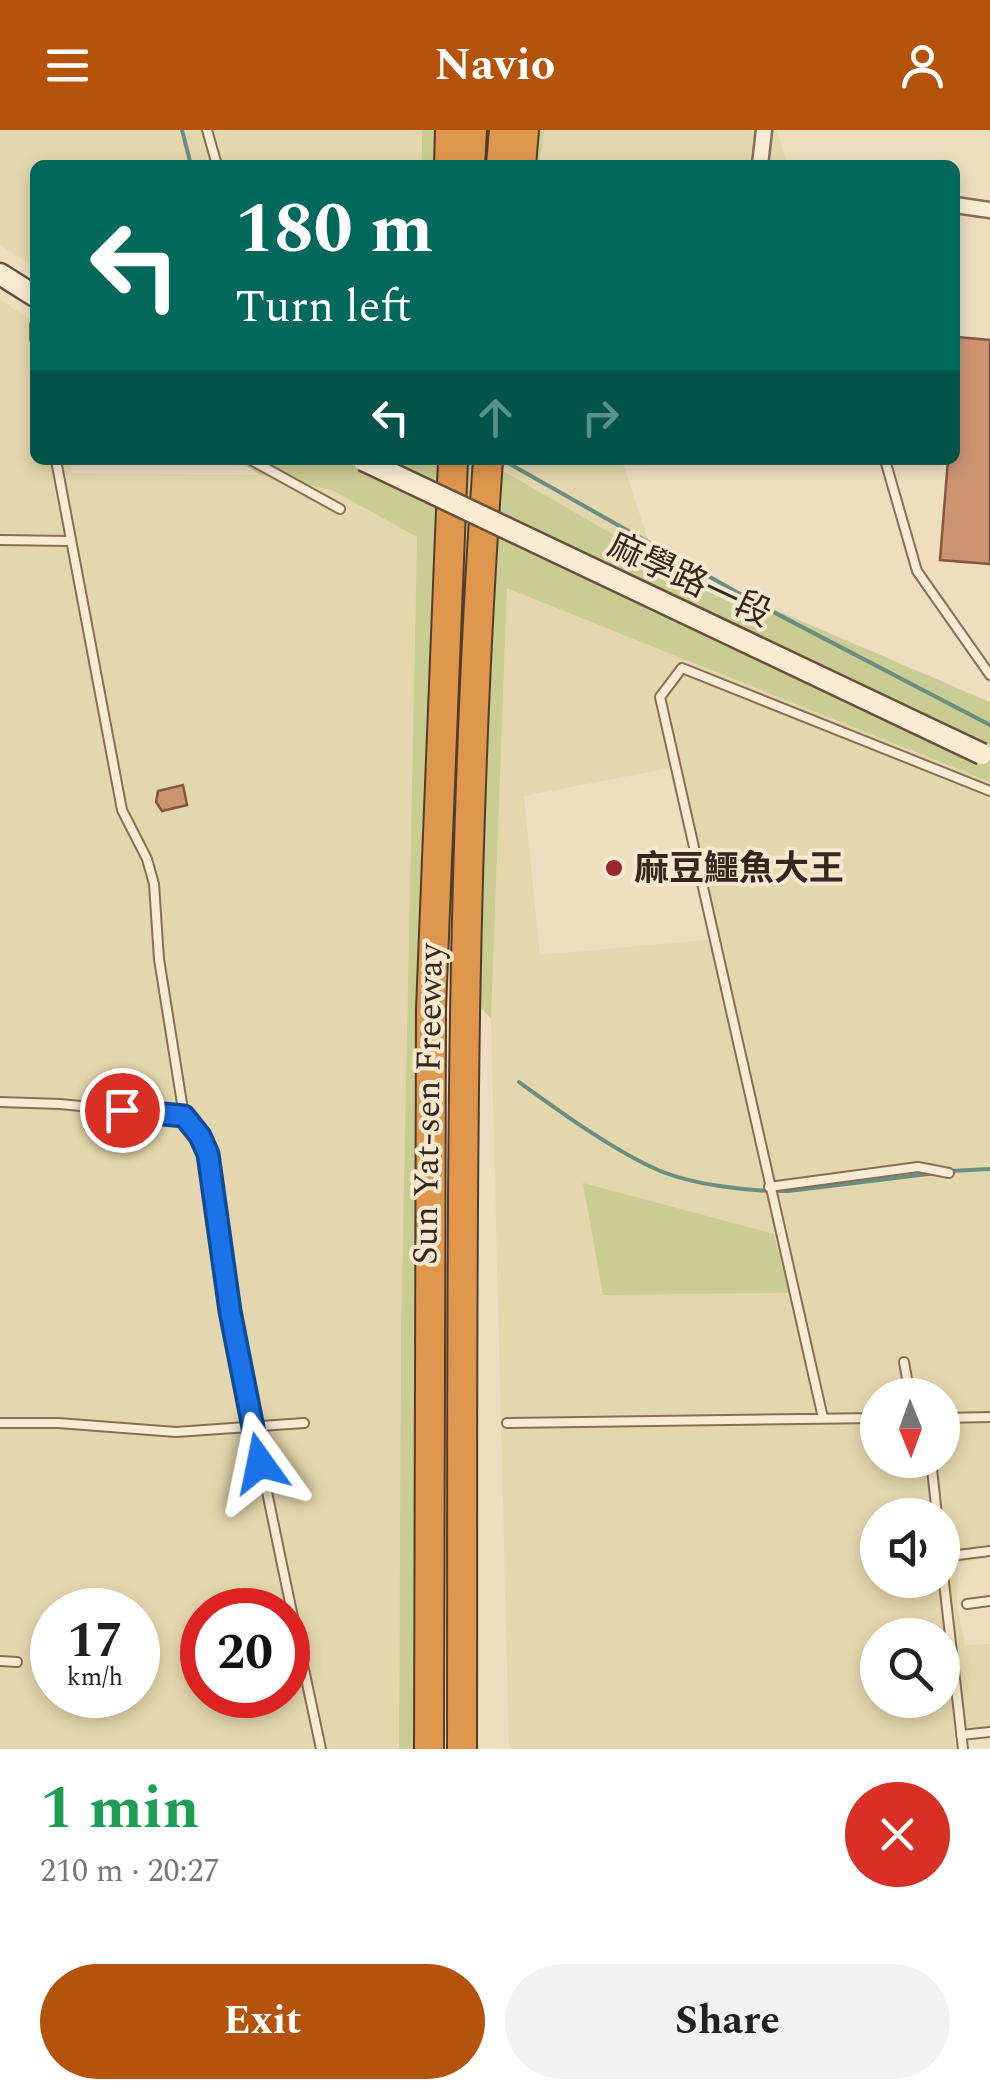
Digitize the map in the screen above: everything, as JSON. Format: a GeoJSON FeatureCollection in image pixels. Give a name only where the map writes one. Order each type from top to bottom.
{"type":"FeatureCollection","features":[{"type":"Feature","properties":{"kind":"highway"},"geometry":{"type":"LineString","coordinates":[[449,160],[450,130]]}},
{"type":"Feature","properties":{"kind":"highway"},"geometry":{"type":"LineString","coordinates":[[470,160],[472,130]]}},
{"type":"Feature","properties":{"kind":"highway"},"geometry":{"type":"LineString","coordinates":[[501,160],[504,130]]}},
{"type":"Feature","properties":{"kind":"highway"},"geometry":{"type":"LineString","coordinates":[[521,160],[524,130]]}},
{"type":"Feature","properties":{"kind":"highway","name":"Sun Yat-sen Freeway"},"geometry":{"type":"LineString","coordinates":[[429,1749],[431,1009],[453,465]]}},
{"type":"Feature","properties":{"kind":"highway","name":"Sun Yat-sen Freeway"},"geometry":{"type":"LineString","coordinates":[[462,1749],[463,1006],[479,584],[488,465]]}},
{"type":"Feature","properties":{"kind":"main road"},"geometry":{"type":"LineString","coordinates":[[0,274],[30,293]]}},
{"type":"Feature","properties":{"kind":"main road","name":"麻學路一段"},"geometry":{"type":"LineString","coordinates":[[374,465],[986,756]]}},
{"type":"Feature","properties":{"kind":"street"},"geometry":{"type":"LineString","coordinates":[[761,160],[764,130]]}},
{"type":"Feature","properties":{"kind":"street"},"geometry":{"type":"LineString","coordinates":[[960,205],[990,210]]}},
{"type":"Feature","properties":{"kind":"lane"},"geometry":{"type":"LineString","coordinates":[[207,130],[216,160]]}},
{"type":"Feature","properties":{"kind":"lane"},"geometry":{"type":"LineString","coordinates":[[57,465],[122,810],[147,859],[154,884],[159,959],[184,1116],[208,1154],[230,1311],[252,1427],[321,1749]]}},
{"type":"Feature","properties":{"kind":"lane"},"geometry":{"type":"LineString","coordinates":[[260,465],[340,509]]}},
{"type":"Feature","properties":{"kind":"lane"},"geometry":{"type":"LineString","coordinates":[[886,465],[918,572],[990,675]]}},
{"type":"Feature","properties":{"kind":"lane"},"geometry":{"type":"LineString","coordinates":[[0,540],[70,542]]}},
{"type":"Feature","properties":{"kind":"lane"},"geometry":{"type":"LineString","coordinates":[[823,1418],[660,697],[682,668],[990,790]]}},
{"type":"Feature","properties":{"kind":"lane"},"geometry":{"type":"LineString","coordinates":[[0,1102],[184,1116]]}},
{"type":"Feature","properties":{"kind":"lane"},"geometry":{"type":"LineString","coordinates":[[769,1187],[918,1166],[949,1173]]}},
{"type":"Feature","properties":{"kind":"lane"},"geometry":{"type":"LineString","coordinates":[[904,1362],[907,1378]]}},
{"type":"Feature","properties":{"kind":"lane"},"geometry":{"type":"LineString","coordinates":[[507,1423],[860,1418]]}},
{"type":"Feature","properties":{"kind":"lane"},"geometry":{"type":"LineString","coordinates":[[960,1418],[990,1418]]}},
{"type":"Feature","properties":{"kind":"lane"},"geometry":{"type":"LineString","coordinates":[[0,1422],[176,1432],[304,1423]]}},
{"type":"Feature","properties":{"kind":"lane"},"geometry":{"type":"LineString","coordinates":[[960,1555],[990,1551]]}},
{"type":"Feature","properties":{"kind":"lane"},"geometry":{"type":"LineString","coordinates":[[946,1598],[963,1749]]}},
{"type":"Feature","properties":{"kind":"lane"},"geometry":{"type":"LineString","coordinates":[[967,1604],[990,1601]]}},
{"type":"Feature","properties":{"kind":"lane"},"geometry":{"type":"LineString","coordinates":[[0,1661],[18,1662]]}},
{"type":"Feature","properties":{"kind":"lane"},"geometry":{"type":"LineString","coordinates":[[961,1735],[990,1732]]}},
{"type":"Feature","properties":{"kind":"shaded area"},"geometry":{"type":"Polygon","coordinates":[[[0,130],[422,130],[422,160],[30,160],[30,264],[0,245],[0,130]]]}},
{"type":"Feature","properties":{"kind":"shaded area"},"geometry":{"type":"Polygon","coordinates":[[[544,130],[776,130],[786,160],[540,160],[544,130]]]}},
{"type":"Feature","properties":{"kind":"shaded area"},"geometry":{"type":"Polygon","coordinates":[[[0,300],[30,319],[30,465],[71,465],[72,473],[260,475],[332,490],[417,536],[401,1329],[399,1749],[0,1749],[0,300]]]}},
{"type":"Feature","properties":{"kind":"shaded area"},"geometry":{"type":"Polygon","coordinates":[[[624,465],[654,558],[498,468],[624,465]]]}},
{"type":"Feature","properties":{"kind":"shaded area"},"geometry":{"type":"Polygon","coordinates":[[[507,587],[990,782],[990,1557],[960,1564],[960,1498],[860,1498],[860,1598],[957,1598],[959,1618],[860,1618],[860,1718],[960,1718],[960,1621],[965,1645],[990,1644],[990,1726],[954,1731],[956,1749],[509,1749],[491,1018],[507,587]],[[670,768],[524,796],[540,955],[716,939],[670,768]],[[583,1183],[604,1295],[789,1293],[583,1183]]]}},
{"type":"Feature","properties":{"kind":"green space"},"geometry":{"type":"Polygon","coordinates":[[[422,130],[544,130],[540,160],[422,160],[422,130]]]}},
{"type":"Feature","properties":{"kind":"green space"},"geometry":{"type":"Polygon","coordinates":[[[245,465],[498,465],[654,558],[990,702],[990,782],[507,588],[491,1019],[430,950],[420,1749],[399,1749],[401,1329],[417,537],[332,490],[260,475],[245,465]]]}},
{"type":"Feature","properties":{"kind":"green space"},"geometry":{"type":"Polygon","coordinates":[[[583,1183],[774,1234],[789,1293],[603,1295],[583,1183]]]}},
{"type":"Feature","properties":{"kind":"building"},"geometry":{"type":"Polygon","coordinates":[[[960,337],[990,340],[990,564],[940,560],[948,465],[960,465],[960,337]]]}},
{"type":"Feature","properties":{"kind":"building"},"geometry":{"type":"Polygon","coordinates":[[[183,785],[187,805],[162,811],[156,802],[158,791],[183,785]]]}},
{"type":"Feature","properties":{"kind":"waterway"},"geometry":{"type":"LineString","coordinates":[[182,130],[190,160]]}},
{"type":"Feature","properties":{"kind":"waterway"},"geometry":{"type":"LineString","coordinates":[[512,465],[756,603],[990,725]]}},
{"type":"Feature","properties":{"kind":"waterway"},"geometry":{"type":"LineString","coordinates":[[519,1082],[623,1152],[658,1170],[705,1184],[789,1191],[936,1173]]}},
{"type":"Feature","properties":{"kind":"waterway"},"geometry":{"type":"LineString","coordinates":[[950,1171],[990,1169]]}},
{"type":"Feature","properties":{"kind":"place","name":"麻豆鱷魚大王"},"geometry":{"type":"Point","coordinates":[614,868]}},
{"type":"Feature","properties":{"kind":"route"},"geometry":{"type":"LineString","coordinates":[[122,1110],[184,1116],[208,1154],[230,1311],[260,1463]]}}]}
